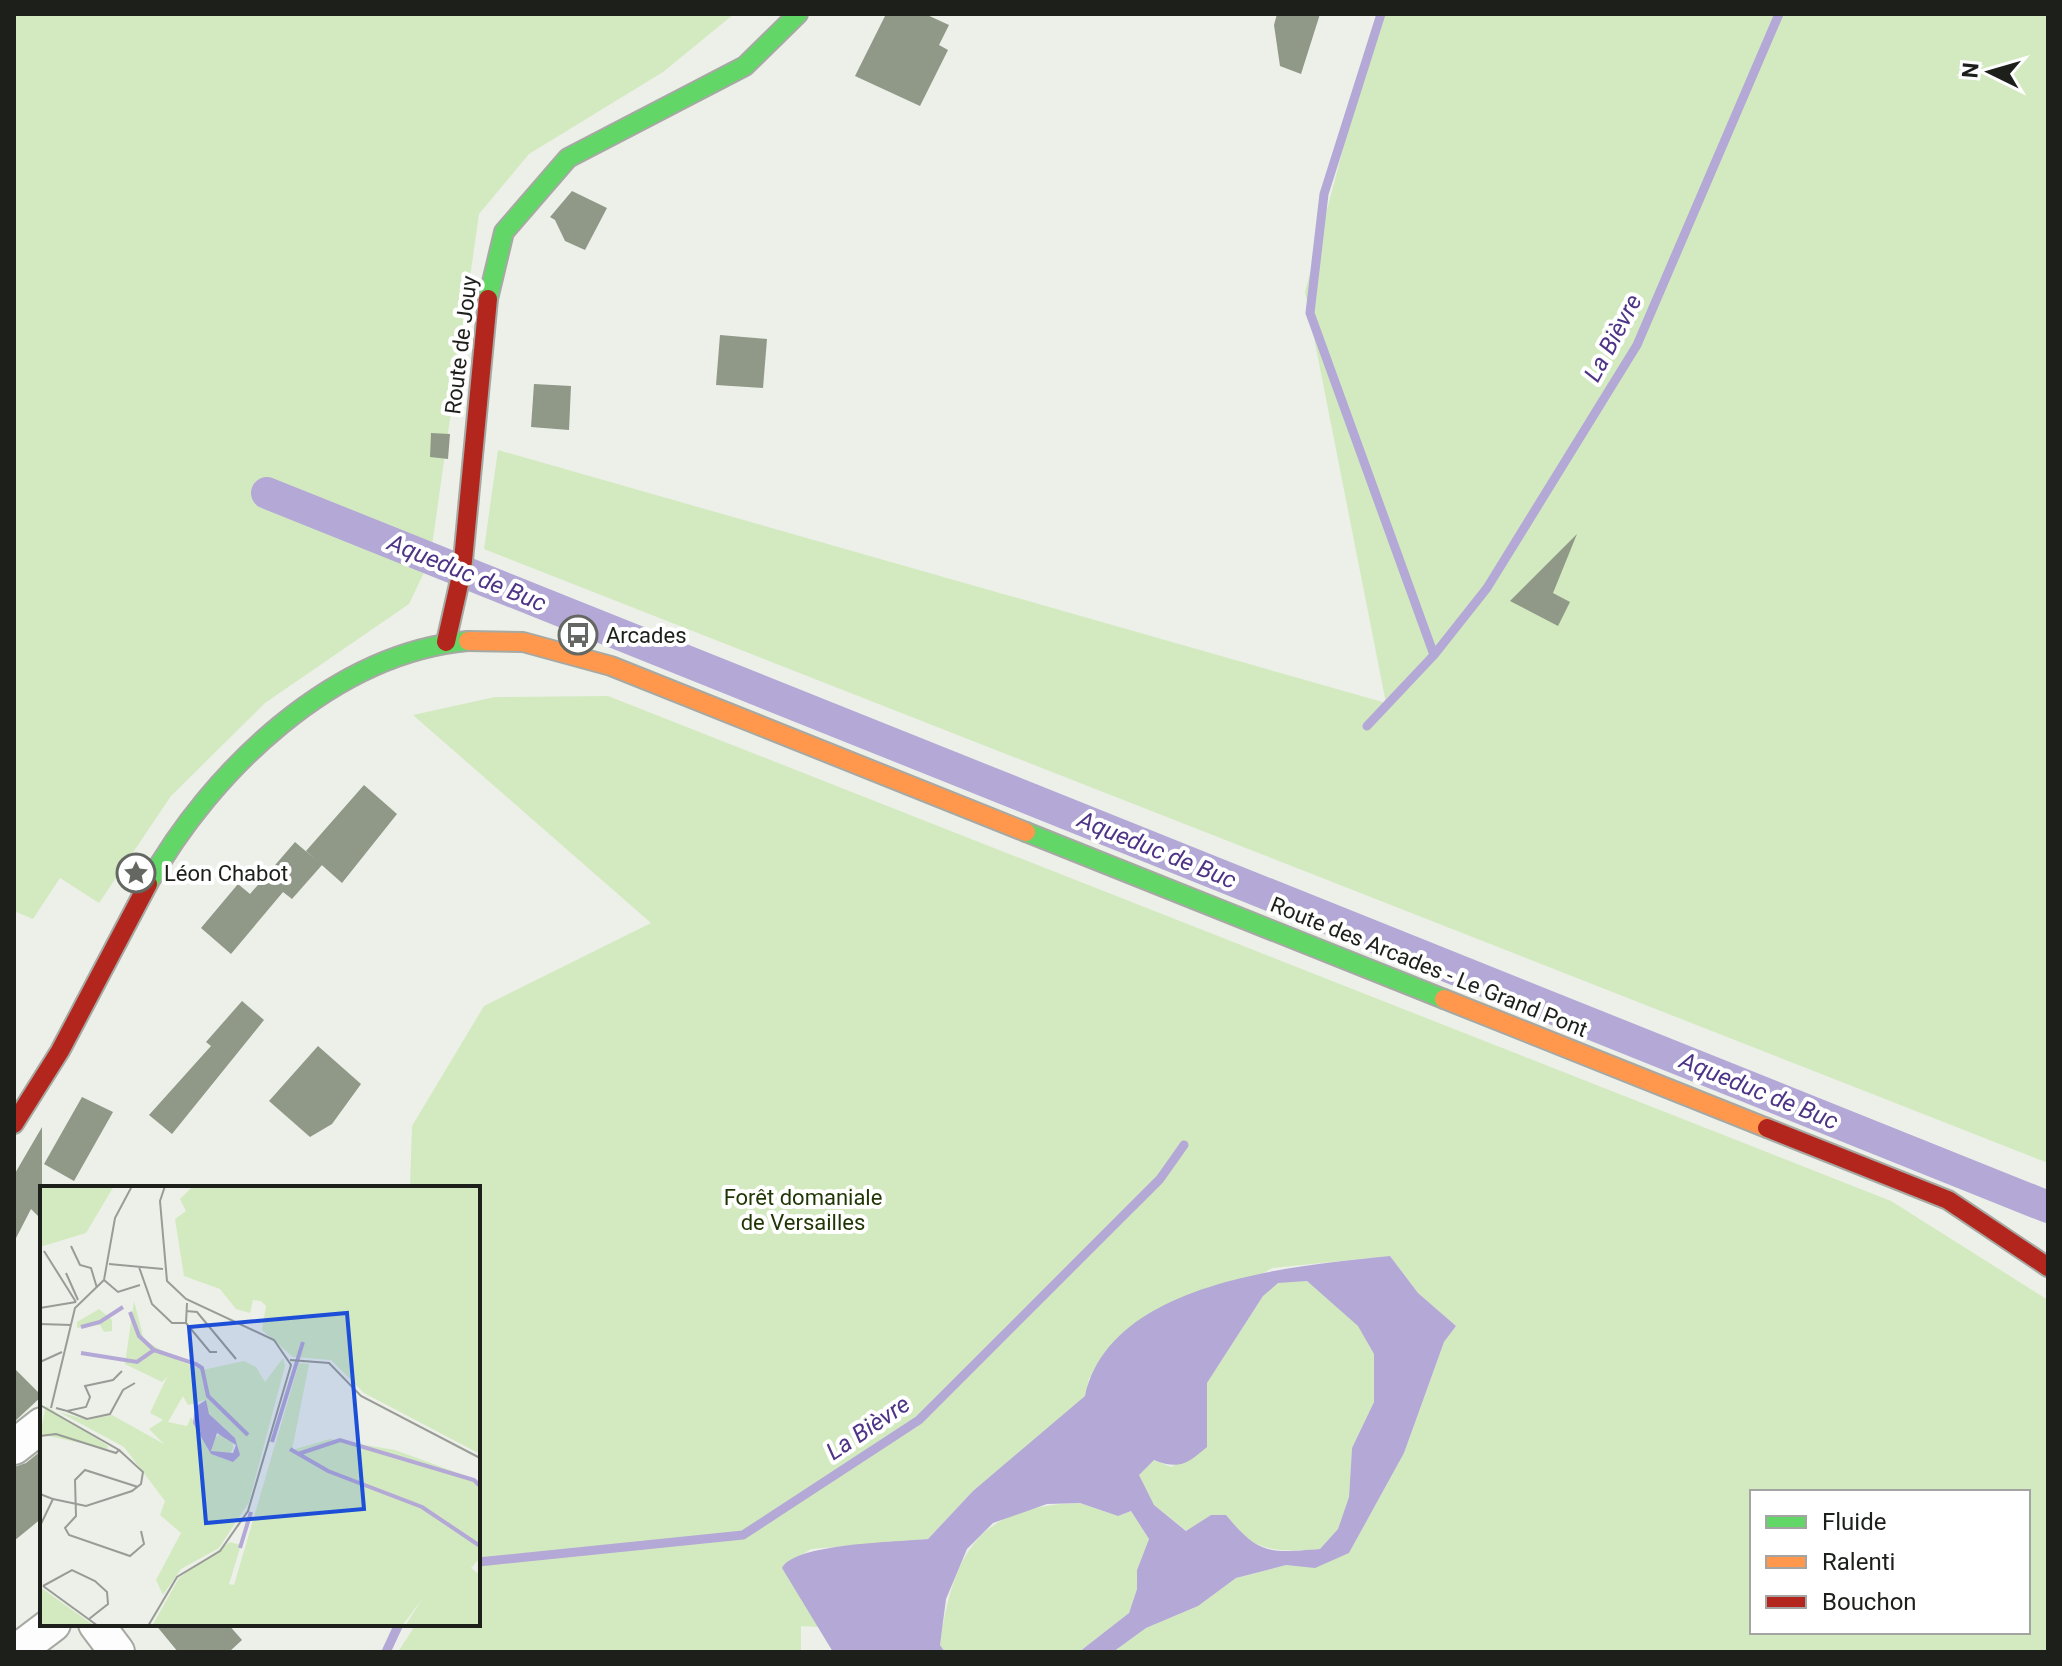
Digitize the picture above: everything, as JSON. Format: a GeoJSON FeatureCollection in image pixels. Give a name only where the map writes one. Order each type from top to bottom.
{"type":"FeatureCollection","features":[{"type":"Feature","properties":{"kind":"main road","name":"Route de Jouy"},"geometry":{"type":"LineString","coordinates":[[446,642],[462,571],[488,297],[504,232],[533,194],[568,158],[745,66],[798,14]]}},
{"type":"Feature","properties":{"kind":"main road","name":"Route des Arcades - Le Grand Pont"},"geometry":{"type":"LineString","coordinates":[[14,1124],[41,1087],[162,860],[221,786],[278,727],[334,689],[391,661],[446,642],[494,639],[543,646],[611,666],[1948,1200],[2048,1267]]}},
{"type":"Feature","properties":{"kind":"street"},"geometry":{"type":"LineString","coordinates":[[14,1447],[40,1427]]}},
{"type":"Feature","properties":{"kind":"street"},"geometry":{"type":"LineString","coordinates":[[16,1652],[50,1626]]}},
{"type":"Feature","properties":{"kind":"street"},"geometry":{"type":"LineString","coordinates":[[98,1626],[117,1652]]}},
{"type":"Feature","properties":{"kind":"green space"},"geometry":{"type":"Polygon","coordinates":[[[14,14],[734,14],[663,72],[529,154],[479,214],[430,560],[409,604],[265,703],[171,796],[99,903],[60,878],[33,919],[14,911],[14,14]]]}},
{"type":"Feature","properties":{"kind":"green space"},"geometry":{"type":"Polygon","coordinates":[[[1379,14],[2048,14],[2048,1163],[484,549],[498,450],[1386,703],[1305,292],[1379,14]]]}},
{"type":"Feature","properties":{"kind":"green space","name":"Forêt domaniale de Versailles"},"geometry":{"type":"Polygon","coordinates":[[[608,696],[1891,1201],[2048,1300],[2048,1652],[1113,1652],[1146,1628],[1198,1606],[1236,1578],[1286,1565],[1315,1567],[1349,1553],[1404,1453],[1444,1342],[1456,1326],[1418,1293],[1390,1256],[1272,1268],[1089,1378],[1086,1396],[973,1491],[928,1539],[811,1549],[782,1568],[820,1627],[801,1626],[801,1652],[398,1652],[415,1626],[480,1626],[480,1186],[410,1186],[412,1126],[484,1006],[651,923],[413,715],[495,697],[608,696]]]}},
{"type":"Feature","properties":{"kind":"green space"},"geometry":{"type":"Polygon","coordinates":[[[1307,1281],[1359,1326],[1374,1354],[1374,1402],[1352,1448],[1349,1497],[1338,1529],[1320,1549],[1301,1550],[1261,1546],[1211,1515],[1187,1531],[1154,1505],[1138,1475],[1154,1460],[1171,1467],[1207,1447],[1207,1383],[1263,1296],[1278,1282],[1307,1281]]]}},
{"type":"Feature","properties":{"kind":"green space"},"geometry":{"type":"Polygon","coordinates":[[[1080,1503],[1118,1516],[1131,1511],[1149,1539],[1137,1570],[1137,1589],[1129,1613],[1079,1652],[945,1652],[940,1645],[953,1584],[963,1560],[977,1540],[995,1524],[1017,1513],[1080,1503]]]}},
{"type":"Feature","properties":{"kind":"shaded area"},"geometry":{"type":"Polygon","coordinates":[[[1390,1256],[1418,1293],[1456,1326],[1444,1342],[1404,1453],[1349,1553],[1315,1568],[1286,1565],[1236,1578],[1198,1606],[1146,1628],[1113,1652],[1079,1652],[1129,1613],[1137,1589],[1137,1570],[1149,1539],[1131,1511],[1118,1516],[1080,1503],[1047,1504],[993,1523],[967,1549],[946,1599],[940,1645],[945,1652],[833,1652],[782,1568],[791,1560],[826,1549],[928,1539],[973,1491],[1085,1396],[1101,1357],[1130,1327],[1167,1303],[1211,1286],[1258,1274],[1390,1256]],[[1307,1281],[1278,1283],[1263,1296],[1207,1383],[1207,1447],[1182,1464],[1170,1465],[1154,1460],[1139,1475],[1154,1505],[1186,1531],[1211,1515],[1226,1515],[1247,1538],[1266,1548],[1277,1551],[1320,1549],[1338,1529],[1349,1497],[1352,1448],[1374,1402],[1374,1354],[1358,1326],[1307,1281]]]}},
{"type":"Feature","properties":{"kind":"building"},"geometry":{"type":"Polygon","coordinates":[[[886,14],[925,14],[949,25],[939,45],[948,50],[920,106],[855,76],[886,14]]]}},
{"type":"Feature","properties":{"kind":"building"},"geometry":{"type":"Polygon","coordinates":[[[1277,14],[1320,14],[1301,74],[1280,66],[1274,25],[1277,14]]]}},
{"type":"Feature","properties":{"kind":"building"},"geometry":{"type":"Polygon","coordinates":[[[572,191],[607,208],[585,250],[565,241],[555,220],[550,217],[572,191]]]}},
{"type":"Feature","properties":{"kind":"building"},"geometry":{"type":"Polygon","coordinates":[[[720,335],[767,339],[763,388],[716,385],[720,335]]]}},
{"type":"Feature","properties":{"kind":"building"},"geometry":{"type":"Polygon","coordinates":[[[534,384],[571,386],[569,430],[531,427],[534,384]]]}},
{"type":"Feature","properties":{"kind":"building"},"geometry":{"type":"Polygon","coordinates":[[[431,433],[450,434],[448,459],[430,457],[431,433]]]}},
{"type":"Feature","properties":{"kind":"building"},"geometry":{"type":"Polygon","coordinates":[[[1577,534],[1553,593],[1570,602],[1558,626],[1510,601],[1577,534]]]}},
{"type":"Feature","properties":{"kind":"building"},"geometry":{"type":"Polygon","coordinates":[[[364,785],[397,814],[342,883],[306,851],[364,785]]]}},
{"type":"Feature","properties":{"kind":"building"},"geometry":{"type":"Polygon","coordinates":[[[295,842],[322,865],[292,899],[283,892],[231,954],[201,928],[238,884],[250,894],[295,842]]]}},
{"type":"Feature","properties":{"kind":"building"},"geometry":{"type":"Polygon","coordinates":[[[242,1001],[264,1020],[172,1134],[149,1115],[211,1046],[206,1042],[242,1001]]]}},
{"type":"Feature","properties":{"kind":"building"},"geometry":{"type":"Polygon","coordinates":[[[318,1046],[361,1084],[332,1124],[310,1137],[269,1101],[318,1046]]]}},
{"type":"Feature","properties":{"kind":"building"},"geometry":{"type":"Polygon","coordinates":[[[82,1097],[113,1112],[74,1181],[44,1164],[82,1097]]]}},
{"type":"Feature","properties":{"kind":"building"},"geometry":{"type":"Polygon","coordinates":[[[42,1127],[40,1218],[31,1209],[14,1242],[14,1175],[42,1127]]]}},
{"type":"Feature","properties":{"kind":"building"},"geometry":{"type":"Polygon","coordinates":[[[14,1368],[40,1394],[40,1398],[14,1422],[14,1368]]]}},
{"type":"Feature","properties":{"kind":"building"},"geometry":{"type":"Polygon","coordinates":[[[40,1452],[40,1520],[14,1541],[14,1467],[26,1463],[40,1452]]]}},
{"type":"Feature","properties":{"kind":"building"},"geometry":{"type":"Polygon","coordinates":[[[157,1626],[230,1626],[242,1640],[229,1652],[178,1652],[157,1626]]]}},
{"type":"Feature","properties":{"kind":"waterway","name":"La Bièvre"},"geometry":{"type":"LineString","coordinates":[[1381,14],[1324,194],[1310,313],[1434,655]]}},
{"type":"Feature","properties":{"kind":"waterway","name":"La Bièvre"},"geometry":{"type":"LineString","coordinates":[[1367,726],[1434,655],[1487,588],[1637,345],[1779,14]]}},
{"type":"Feature","properties":{"kind":"waterway","name":"Aqueduc de Buc"},"geometry":{"type":"LineString","coordinates":[[267,493],[2048,1207]]}},
{"type":"Feature","properties":{"kind":"waterway","name":"La Bièvre"},"geometry":{"type":"LineString","coordinates":[[480,1562],[743,1535],[919,1420],[1160,1179],[1184,1145]]}},
{"type":"Feature","properties":{"kind":"waterway","name":"La Bièvre"},"geometry":{"type":"LineString","coordinates":[[386,1652],[398,1626]]}},
{"type":"Feature","properties":{"kind":"traffic: fast"},"geometry":{"type":"LineString","coordinates":[[488,299],[504,232],[568,158],[745,66],[798,14]]}},
{"type":"Feature","properties":{"kind":"traffic: fast"},"geometry":{"type":"LineString","coordinates":[[148,884],[174,842],[206,800],[241,761],[281,725],[324,693],[370,668],[418,650],[468,641]]}},
{"type":"Feature","properties":{"kind":"traffic: fast"},"geometry":{"type":"LineString","coordinates":[[1026,832],[1444,999]]}},
{"type":"Feature","properties":{"kind":"traffic: slow"},"geometry":{"type":"LineString","coordinates":[[468,641],[523,642],[611,666],[1026,832]]}},
{"type":"Feature","properties":{"kind":"traffic: slow"},"geometry":{"type":"LineString","coordinates":[[1444,999],[1767,1128]]}},
{"type":"Feature","properties":{"kind":"traffic: jam"},"geometry":{"type":"LineString","coordinates":[[446,642],[462,571],[488,299]]}},
{"type":"Feature","properties":{"kind":"traffic: jam"},"geometry":{"type":"LineString","coordinates":[[14,1124],[60,1051],[148,884]]}},
{"type":"Feature","properties":{"kind":"traffic: jam"},"geometry":{"type":"LineString","coordinates":[[1767,1128],[1948,1200],[2048,1267]]}},
{"type":"Feature","properties":{"kind":"place","name":"Arcades"},"geometry":{"type":"Point","coordinates":[578,635]}},
{"type":"Feature","properties":{"kind":"place","name":"Léon Chabot"},"geometry":{"type":"Point","coordinates":[136,873]}}]}
